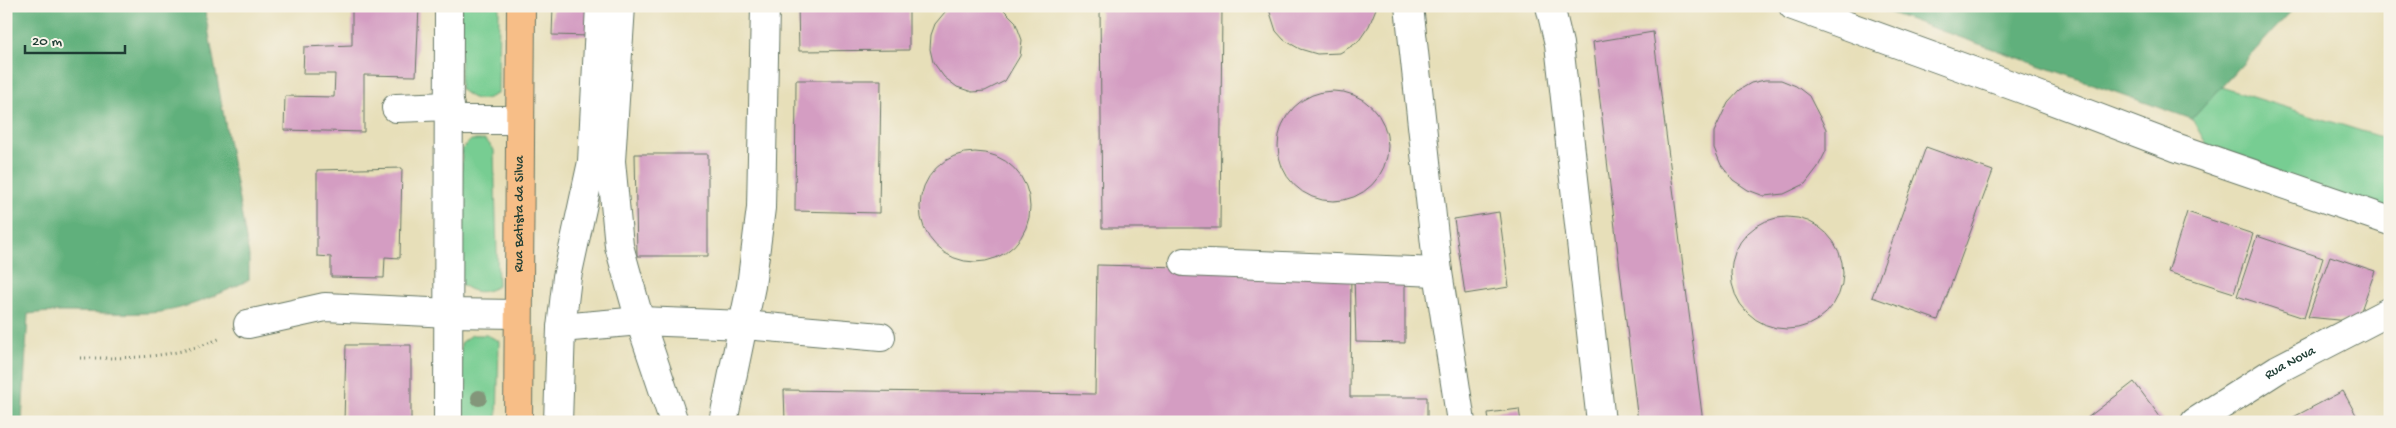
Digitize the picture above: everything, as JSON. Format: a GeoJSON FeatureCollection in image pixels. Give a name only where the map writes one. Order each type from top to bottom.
{"type":"FeatureCollection","features":[{"type":"Feature","properties":{"kind":"main road","name":"Rua Batista da Silva"},"geometry":{"type":"LineString","coordinates":[[518,422],[521,6]]}},
{"type":"Feature","properties":{"kind":"street"},"geometry":{"type":"LineString","coordinates":[[448,422],[450,313],[449,6]]}},
{"type":"Feature","properties":{"kind":"street"},"geometry":{"type":"LineString","coordinates":[[600,6],[609,33],[612,161],[619,246],[640,321],[674,422]]}},
{"type":"Feature","properties":{"kind":"street"},"geometry":{"type":"LineString","coordinates":[[558,422],[561,328],[567,277],[592,162],[609,33],[621,6]]}},
{"type":"Feature","properties":{"kind":"street"},"geometry":{"type":"LineString","coordinates":[[723,422],[744,325],[761,208],[765,6]]}},
{"type":"Feature","properties":{"kind":"street"},"geometry":{"type":"LineString","coordinates":[[1408,6],[1438,272],[1460,422]]}},
{"type":"Feature","properties":{"kind":"street"},"geometry":{"type":"LineString","coordinates":[[1550,6],[1559,44],[1601,422]]}},
{"type":"Feature","properties":{"kind":"street"},"geometry":{"type":"LineString","coordinates":[[1793,6],[2175,147],[2390,221]]}},
{"type":"Feature","properties":{"kind":"street"},"geometry":{"type":"LineString","coordinates":[[396,108],[519,120]]}},
{"type":"Feature","properties":{"kind":"street"},"geometry":{"type":"LineString","coordinates":[[1184,262],[1438,272]]}},
{"type":"Feature","properties":{"kind":"street"},"geometry":{"type":"LineString","coordinates":[[248,324],[325,307],[518,314]]}},
{"type":"Feature","properties":{"kind":"street","name":"Rua Nova"},"geometry":{"type":"LineString","coordinates":[[2195,422],[2278,369],[2390,311]]}},
{"type":"Feature","properties":{"kind":"street"},"geometry":{"type":"LineString","coordinates":[[561,328],[640,321],[744,325],[881,337]]}},
{"type":"Feature","properties":{"kind":"path"},"geometry":{"type":"LineString","coordinates":[[80,358],[143,358],[171,355],[198,348],[223,338],[248,324]]}},
{"type":"Feature","properties":{"kind":"green space"},"geometry":{"type":"Polygon","coordinates":[[[6,6],[204,6],[249,256],[249,280],[200,302],[174,310],[147,313],[58,312],[28,314],[22,422],[6,422],[6,6]]]}},
{"type":"Feature","properties":{"kind":"green space"},"geometry":{"type":"Polygon","coordinates":[[[461,6],[499,6],[498,93],[487,98],[474,98],[460,89],[461,6]]]}},
{"type":"Feature","properties":{"kind":"green space"},"geometry":{"type":"Polygon","coordinates":[[[1871,6],[2296,6],[2192,119],[1871,6]]]}},
{"type":"Feature","properties":{"kind":"green space"},"geometry":{"type":"Polygon","coordinates":[[[2221,87],[2390,140],[2390,213],[2212,154],[2192,119],[2221,87]]]}},
{"type":"Feature","properties":{"kind":"green space"},"geometry":{"type":"Polygon","coordinates":[[[471,140],[486,140],[494,150],[498,286],[482,292],[468,289],[458,282],[462,149],[471,140]]]}},
{"type":"Feature","properties":{"kind":"green space"},"geometry":{"type":"Polygon","coordinates":[[[472,335],[487,335],[499,341],[497,422],[459,422],[461,343],[472,335]]]}},
{"type":"Feature","properties":{"kind":"building"},"geometry":{"type":"Polygon","coordinates":[[[419,6],[416,76],[364,75],[364,132],[284,130],[285,96],[334,97],[335,74],[303,74],[304,47],[352,45],[352,7],[419,6]]]}},
{"type":"Feature","properties":{"kind":"building"},"geometry":{"type":"Polygon","coordinates":[[[553,6],[590,6],[590,36],[552,35],[553,6]]]}},
{"type":"Feature","properties":{"kind":"building"},"geometry":{"type":"Polygon","coordinates":[[[798,6],[909,6],[909,50],[799,51],[798,6]]]}},
{"type":"Feature","properties":{"kind":"building"},"geometry":{"type":"Polygon","coordinates":[[[950,6],[1000,6],[1015,21],[1022,40],[1020,56],[1005,81],[985,91],[972,92],[957,87],[944,77],[933,62],[930,49],[931,35],[935,24],[950,6]]]}},
{"type":"Feature","properties":{"kind":"building"},"geometry":{"type":"Polygon","coordinates":[[[1100,6],[1222,6],[1220,228],[1102,228],[1100,6]]]}},
{"type":"Feature","properties":{"kind":"building"},"geometry":{"type":"Polygon","coordinates":[[[1268,6],[1377,6],[1369,26],[1358,42],[1340,53],[1317,54],[1300,49],[1284,40],[1276,31],[1268,6]]]}},
{"type":"Feature","properties":{"kind":"building"},"geometry":{"type":"Polygon","coordinates":[[[1653,32],[1703,422],[1638,422],[1593,42],[1653,32]]]}},
{"type":"Feature","properties":{"kind":"building"},"geometry":{"type":"Polygon","coordinates":[[[796,80],[881,80],[879,213],[795,211],[796,80]]]}},
{"type":"Feature","properties":{"kind":"building"},"geometry":{"type":"Polygon","coordinates":[[[1765,80],[1781,80],[1796,86],[1809,96],[1826,129],[1826,151],[1818,167],[1805,184],[1784,194],[1764,196],[1748,190],[1733,180],[1721,165],[1714,148],[1714,132],[1728,102],[1739,90],[1751,83],[1765,80]]]}},
{"type":"Feature","properties":{"kind":"building"},"geometry":{"type":"Polygon","coordinates":[[[1333,91],[1354,95],[1372,107],[1384,125],[1388,146],[1384,167],[1372,185],[1354,197],[1333,201],[1312,197],[1294,185],[1282,167],[1278,146],[1282,125],[1294,107],[1312,95],[1333,91]]]}},
{"type":"Feature","properties":{"kind":"building"},"geometry":{"type":"Polygon","coordinates":[[[1926,147],[1993,171],[1938,320],[1872,297],[1926,147]]]}},
{"type":"Feature","properties":{"kind":"building"},"geometry":{"type":"Polygon","coordinates":[[[975,152],[996,156],[1014,168],[1026,186],[1030,207],[1026,228],[1014,246],[996,258],[975,262],[954,258],[936,246],[924,228],[920,207],[924,186],[936,168],[954,156],[975,152]]]}},
{"type":"Feature","properties":{"kind":"building"},"geometry":{"type":"Polygon","coordinates":[[[635,154],[708,154],[708,256],[637,256],[635,154]]]}},
{"type":"Feature","properties":{"kind":"building"},"geometry":{"type":"Polygon","coordinates":[[[402,168],[400,258],[385,257],[384,278],[331,277],[331,257],[317,256],[317,170],[402,168]]]}},
{"type":"Feature","properties":{"kind":"building"},"geometry":{"type":"Polygon","coordinates":[[[1499,212],[1509,287],[1465,294],[1454,219],[1499,212]]]}},
{"type":"Feature","properties":{"kind":"building"},"geometry":{"type":"Polygon","coordinates":[[[2187,212],[2253,234],[2234,293],[2168,272],[2187,212]]]}},
{"type":"Feature","properties":{"kind":"building"},"geometry":{"type":"Polygon","coordinates":[[[1787,217],[1809,221],[1827,233],[1839,251],[1843,273],[1839,295],[1827,313],[1809,325],[1787,329],[1765,325],[1747,313],[1735,295],[1731,273],[1735,251],[1747,233],[1765,221],[1787,217]]]}},
{"type":"Feature","properties":{"kind":"building"},"geometry":{"type":"Polygon","coordinates":[[[2257,236],[2323,258],[2304,318],[2237,296],[2257,236]]]}},
{"type":"Feature","properties":{"kind":"building"},"geometry":{"type":"Polygon","coordinates":[[[2330,256],[2375,271],[2357,322],[2308,317],[2330,256]]]}},
{"type":"Feature","properties":{"kind":"building"},"geometry":{"type":"Polygon","coordinates":[[[1097,265],[1351,271],[1350,397],[1427,397],[1427,422],[785,422],[784,390],[1095,394],[1097,265]]]}},
{"type":"Feature","properties":{"kind":"building"},"geometry":{"type":"Polygon","coordinates":[[[1354,277],[1405,277],[1405,343],[1356,342],[1354,277]]]}},
{"type":"Feature","properties":{"kind":"building"},"geometry":{"type":"Polygon","coordinates":[[[346,345],[411,345],[411,422],[344,422],[346,345]]]}},
{"type":"Feature","properties":{"kind":"building"},"geometry":{"type":"Polygon","coordinates":[[[2134,382],[2164,422],[2082,422],[2134,382]]]}},
{"type":"Feature","properties":{"kind":"building"},"geometry":{"type":"Polygon","coordinates":[[[2343,391],[2360,422],[2284,422],[2343,391]]]}},
{"type":"Feature","properties":{"kind":"building"},"geometry":{"type":"Polygon","coordinates":[[[1519,409],[1521,422],[1489,422],[1488,413],[1519,409]]]}}]}
